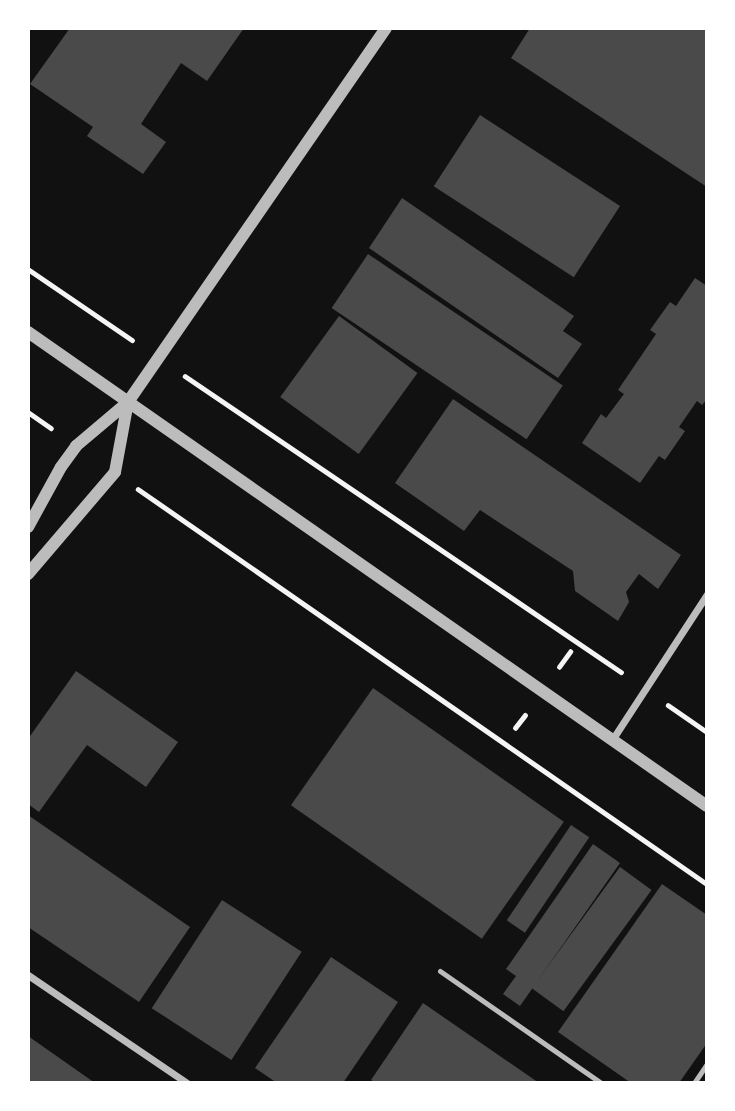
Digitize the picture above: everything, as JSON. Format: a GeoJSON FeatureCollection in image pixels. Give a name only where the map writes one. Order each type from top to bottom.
{"type":"FeatureCollection","features":[{"type":"Feature","properties":{"kind":"street"},"geometry":{"type":"LineString","coordinates":[[28,527],[76,446],[128,402],[386,28]]}},
{"type":"Feature","properties":{"kind":"street"},"geometry":{"type":"LineString","coordinates":[[28,332],[210,456],[707,806]]}},
{"type":"Feature","properties":{"kind":"street"},"geometry":{"type":"LineString","coordinates":[[28,574],[114,472],[128,402]]}},
{"type":"Feature","properties":{"kind":"street"},"geometry":{"type":"LineString","coordinates":[[612,740],[707,594]]}},
{"type":"Feature","properties":{"kind":"street"},"geometry":{"type":"LineString","coordinates":[[28,975],[187,1083]]}},
{"type":"Feature","properties":{"kind":"lane"},"geometry":{"type":"LineString","coordinates":[[440,971],[601,1083]]}},
{"type":"Feature","properties":{"kind":"lane"},"geometry":{"type":"LineString","coordinates":[[694,1083],[707,1064]]}},
{"type":"Feature","properties":{"kind":"path"},"geometry":{"type":"LineString","coordinates":[[28,270],[707,732]]}},
{"type":"Feature","properties":{"kind":"path"},"geometry":{"type":"LineString","coordinates":[[28,412],[76,446]]}},
{"type":"Feature","properties":{"kind":"path"},"geometry":{"type":"LineString","coordinates":[[114,472],[707,884]]}},
{"type":"Feature","properties":{"kind":"path"},"geometry":{"type":"LineString","coordinates":[[556,670],[570,652]]}},
{"type":"Feature","properties":{"kind":"building"},"geometry":{"type":"Polygon","coordinates":[[[70,28],[244,28],[207,81],[181,63],[141,124],[166,142],[143,174],[87,136],[93,127],[30,84],[70,28]]]}},
{"type":"Feature","properties":{"kind":"building"},"geometry":{"type":"Polygon","coordinates":[[[530,28],[707,28],[707,187],[511,58],[530,28]]]}},
{"type":"Feature","properties":{"kind":"building"},"geometry":{"type":"Polygon","coordinates":[[[480,115],[620,206],[574,277],[434,186],[480,115]]]}},
{"type":"Feature","properties":{"kind":"building"},"geometry":{"type":"Polygon","coordinates":[[[402,198],[574,316],[563,331],[582,344],[558,378],[369,248],[402,198]]]}},
{"type":"Feature","properties":{"kind":"building"},"geometry":{"type":"Polygon","coordinates":[[[368,254],[563,385],[526,439],[332,308],[368,254]]]}},
{"type":"Feature","properties":{"kind":"building"},"geometry":{"type":"Polygon","coordinates":[[[695,278],[707,286],[707,399],[702,405],[697,401],[679,427],[685,431],[665,460],[659,456],[640,483],[582,443],[601,414],[606,418],[624,394],[618,390],[656,334],[650,330],[670,302],[676,306],[695,278]]]}},
{"type":"Feature","properties":{"kind":"building"},"geometry":{"type":"Polygon","coordinates":[[[339,316],[417,373],[359,454],[280,397],[339,316]]]}},
{"type":"Feature","properties":{"kind":"building"},"geometry":{"type":"Polygon","coordinates":[[[453,399],[681,555],[658,589],[639,574],[626,592],[629,602],[618,621],[575,591],[573,571],[480,510],[464,531],[395,483],[453,399]]]}},
{"type":"Feature","properties":{"kind":"building"},"geometry":{"type":"Polygon","coordinates":[[[76,671],[178,742],[146,787],[87,745],[39,812],[28,804],[28,739],[76,671]]]}},
{"type":"Feature","properties":{"kind":"building"},"geometry":{"type":"Polygon","coordinates":[[[373,688],[564,822],[482,939],[291,805],[373,688]]]}},
{"type":"Feature","properties":{"kind":"building"},"geometry":{"type":"Polygon","coordinates":[[[28,815],[190,927],[139,1002],[28,927],[28,815]]]}},
{"type":"Feature","properties":{"kind":"building"},"geometry":{"type":"Polygon","coordinates":[[[571,825],[589,837],[525,933],[507,920],[571,825]]]}},
{"type":"Feature","properties":{"kind":"building"},"geometry":{"type":"Polygon","coordinates":[[[593,844],[620,863],[520,1006],[503,994],[516,976],[506,969],[593,844]]]}},
{"type":"Feature","properties":{"kind":"building"},"geometry":{"type":"Polygon","coordinates":[[[620,867],[652,890],[563,1011],[532,988],[620,867]]]}},
{"type":"Feature","properties":{"kind":"building"},"geometry":{"type":"Polygon","coordinates":[[[662,884],[707,915],[707,1043],[679,1083],[631,1083],[558,1032],[662,884]]]}},
{"type":"Feature","properties":{"kind":"building"},"geometry":{"type":"Polygon","coordinates":[[[222,900],[302,952],[231,1060],[152,1008],[222,900]]]}},
{"type":"Feature","properties":{"kind":"building"},"geometry":{"type":"Polygon","coordinates":[[[331,957],[398,1002],[343,1083],[277,1083],[255,1068],[331,957]]]}},
{"type":"Feature","properties":{"kind":"building"},"geometry":{"type":"Polygon","coordinates":[[[423,1003],[539,1083],[376,1083],[371,1080],[423,1003]]]}},
{"type":"Feature","properties":{"kind":"building"},"geometry":{"type":"Polygon","coordinates":[[[28,1036],[95,1083],[28,1083],[28,1036]]]}}]}
